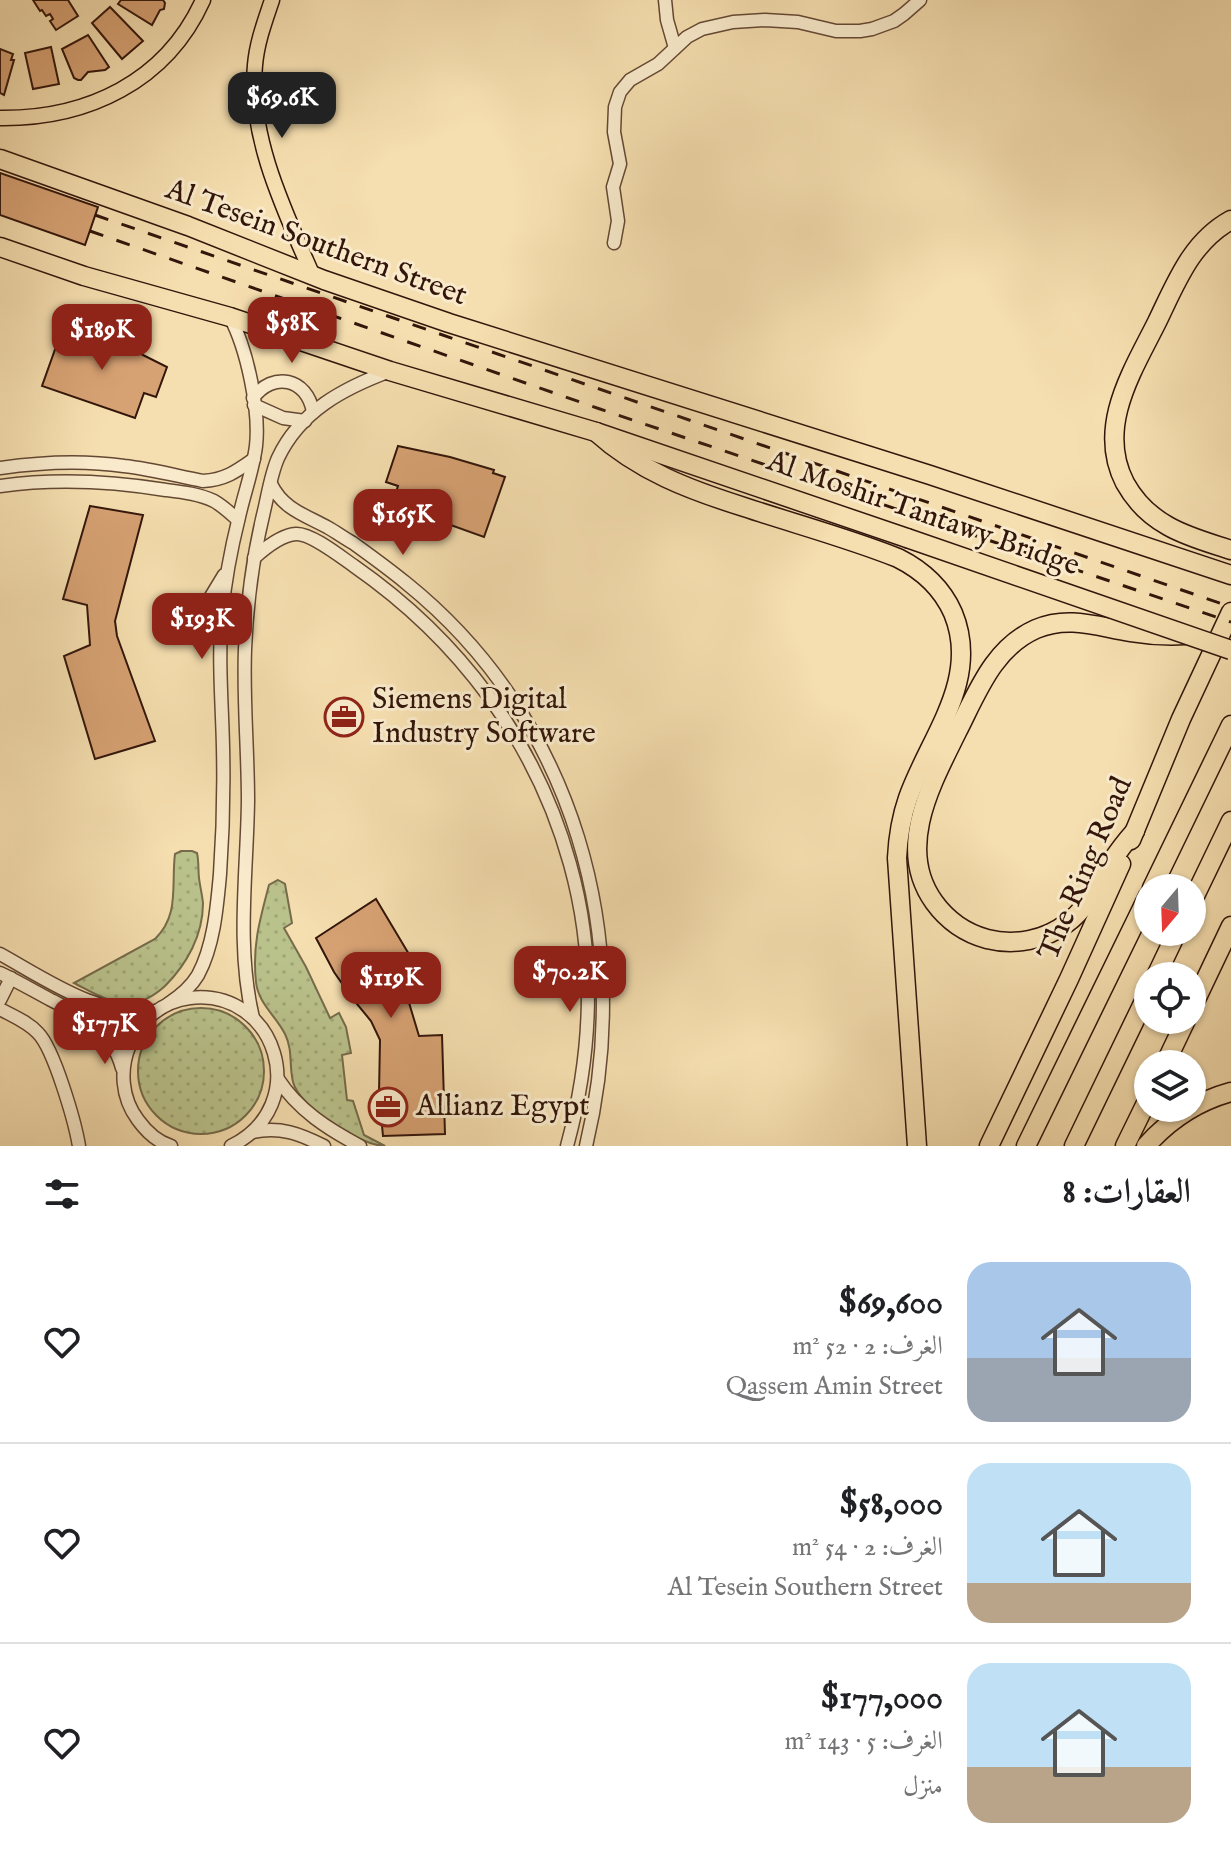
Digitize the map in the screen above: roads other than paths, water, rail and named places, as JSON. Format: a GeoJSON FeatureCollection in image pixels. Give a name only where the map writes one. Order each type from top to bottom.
{"type":"FeatureCollection","features":[{"type":"Feature","properties":{"kind":"highway","name":"Al Tesein Southern Street"},"geometry":{"type":"LineString","coordinates":[[0,159],[188,226],[313,276],[614,376]]}},
{"type":"Feature","properties":{"kind":"highway"},"geometry":{"type":"LineString","coordinates":[[1225,223],[1201,242],[1181,274],[1127,383],[1116,416],[1113,438],[1123,479],[1144,508],[1176,531],[1231,550]]}},
{"type":"Feature","properties":{"kind":"highway"},"geometry":{"type":"LineString","coordinates":[[0,247],[84,276],[230,317],[390,371],[596,432],[625,455],[672,482],[898,558],[930,579],[952,611],[960,635],[962,661],[948,711],[908,799],[900,828],[897,858],[917,1146]]}},
{"type":"Feature","properties":{"kind":"highway","name":"Al Moshir Tantawy Bridge"},"geometry":{"type":"LineString","coordinates":[[614,376],[945,480],[1231,575]]}},
{"type":"Feature","properties":{"kind":"highway","name":"Al Moshir Tantawy Bridge"},"geometry":{"type":"LineString","coordinates":[[596,432],[1231,650]]}},
{"type":"Feature","properties":{"kind":"highway","name":"The Ring Road"},"geometry":{"type":"LineString","coordinates":[[989,1146],[1089,937],[1181,719],[1231,612]]}},
{"type":"Feature","properties":{"kind":"highway"},"geometry":{"type":"LineString","coordinates":[[1135,831],[1110,863],[1084,908],[1066,924],[1045,936],[1022,942],[998,941],[974,935],[953,923],[929,896],[920,874],[916,850],[919,826],[940,767],[984,677],[1013,643],[1034,630],[1059,622],[1084,622],[1149,635],[1185,635]]}},
{"type":"Feature","properties":{"kind":"highway"},"geometry":{"type":"LineString","coordinates":[[1159,874],[1231,725]]}},
{"type":"Feature","properties":{"kind":"highway"},"geometry":{"type":"LineString","coordinates":[[1205,874],[1231,821]]}},
{"type":"Feature","properties":{"kind":"highway","name":"The Ring Road"},"geometry":{"type":"LineString","coordinates":[[1026,1146],[1134,925]]}},
{"type":"Feature","properties":{"kind":"highway"},"geometry":{"type":"LineString","coordinates":[[1206,979],[1231,926]]}},
{"type":"Feature","properties":{"kind":"highway"},"geometry":{"type":"LineString","coordinates":[[1074,1146],[1134,1022]]}},
{"type":"Feature","properties":{"kind":"highway"},"geometry":{"type":"LineString","coordinates":[[1146,1146],[1184,1113],[1231,1092]]}},
{"type":"Feature","properties":{"kind":"highway"},"geometry":{"type":"LineString","coordinates":[[1125,1146],[1137,1122]]}},
{"type":"Feature","properties":{"kind":"main road"},"geometry":{"type":"LineString","coordinates":[[0,118],[73,110],[116,93],[142,77],[173,48],[190,26],[203,0]]}},
{"type":"Feature","properties":{"kind":"main road"},"geometry":{"type":"LineString","coordinates":[[272,0],[258,47],[256,104],[266,155],[313,276]]}},
{"type":"Feature","properties":{"kind":"street"},"geometry":{"type":"LineString","coordinates":[[665,0],[675,48]]}},
{"type":"Feature","properties":{"kind":"street"},"geometry":{"type":"LineString","coordinates":[[614,243],[618,221],[613,187],[620,164],[614,132],[615,107],[620,92],[630,80],[658,64],[687,37],[702,29],[749,20],[798,22],[848,32],[872,29],[894,21],[920,0]]}},
{"type":"Feature","properties":{"kind":"street"},"geometry":{"type":"LineString","coordinates":[[171,1146],[145,1130],[132,1112],[124,1091],[123,1069],[128,1047],[139,1027],[189,987],[197,976],[216,913],[223,830],[222,612],[238,520],[254,459],[257,429],[245,353],[230,317]]}},
{"type":"Feature","properties":{"kind":"street"},"geometry":{"type":"LineString","coordinates":[[253,1018],[245,981],[243,944],[248,786],[245,651],[254,558],[278,458],[290,438],[309,416],[348,388],[390,371]]}},
{"type":"Feature","properties":{"kind":"street"},"geometry":{"type":"LineString","coordinates":[[254,402],[258,391],[266,385],[284,381],[293,383],[307,395],[309,416]]}},
{"type":"Feature","properties":{"kind":"street"},"geometry":{"type":"LineString","coordinates":[[254,402],[273,415],[309,416]]}},
{"type":"Feature","properties":{"kind":"street"},"geometry":{"type":"LineString","coordinates":[[0,468],[84,463],[133,467],[203,481],[224,478],[254,459]]}},
{"type":"Feature","properties":{"kind":"street"},"geometry":{"type":"LineString","coordinates":[[0,486],[77,481],[141,486],[206,498],[223,506],[238,520]]}},
{"type":"Feature","properties":{"kind":"street"},"geometry":{"type":"LineString","coordinates":[[271,484],[286,505],[369,554],[430,604],[486,661],[516,702],[536,737],[563,796],[583,851],[599,937],[603,995],[601,1055],[598,1088],[586,1146]]}},
{"type":"Feature","properties":{"kind":"street"},"geometry":{"type":"LineString","coordinates":[[254,558],[274,543],[299,534],[360,570],[408,609],[452,651],[489,696],[522,745],[563,839],[577,892],[585,946],[588,1001],[586,1049],[567,1146]]}},
{"type":"Feature","properties":{"kind":"street"},"geometry":{"type":"LineString","coordinates":[[204,608],[228,569]]}},
{"type":"Feature","properties":{"kind":"street"},"geometry":{"type":"LineString","coordinates":[[522,745],[536,737]]}},
{"type":"Feature","properties":{"kind":"street"},"geometry":{"type":"LineString","coordinates":[[0,954],[102,1005],[134,1012],[162,1008],[190,998],[213,999],[234,1006],[253,1018],[264,1031],[277,1062],[276,1094],[263,1121],[253,1132],[231,1146]]}},
{"type":"Feature","properties":{"kind":"street"},"geometry":{"type":"LineString","coordinates":[[0,1000],[5,975],[80,1015],[100,1028],[114,1047],[123,1069]]}},
{"type":"Feature","properties":{"kind":"street"},"geometry":{"type":"LineString","coordinates":[[0,1010],[31,1026],[45,1041],[72,1113],[79,1146]]}},
{"type":"Feature","properties":{"kind":"street"},"geometry":{"type":"LineString","coordinates":[[278,1079],[304,1110],[360,1146]]}},
{"type":"Feature","properties":{"kind":"street"},"geometry":{"type":"LineString","coordinates":[[253,1132],[269,1129],[288,1131],[324,1146]]}},
{"type":"Feature","properties":{"kind":"street"},"geometry":{"type":"LineString","coordinates":[[145,1130],[148,1146]]}},
{"type":"Feature","properties":{"kind":"railway"},"geometry":{"type":"LineString","coordinates":[[95,215],[1231,607]]}},
{"type":"Feature","properties":{"kind":"railway"},"geometry":{"type":"LineString","coordinates":[[90,231],[600,409],[1231,622]]}},
{"type":"Feature","properties":{"kind":"place","name":"Siemens Digital Industry Software"},"geometry":{"type":"Point","coordinates":[344,717]}},
{"type":"Feature","properties":{"kind":"place","name":"Allianz Egypt"},"geometry":{"type":"Point","coordinates":[388,1107]}}]}
